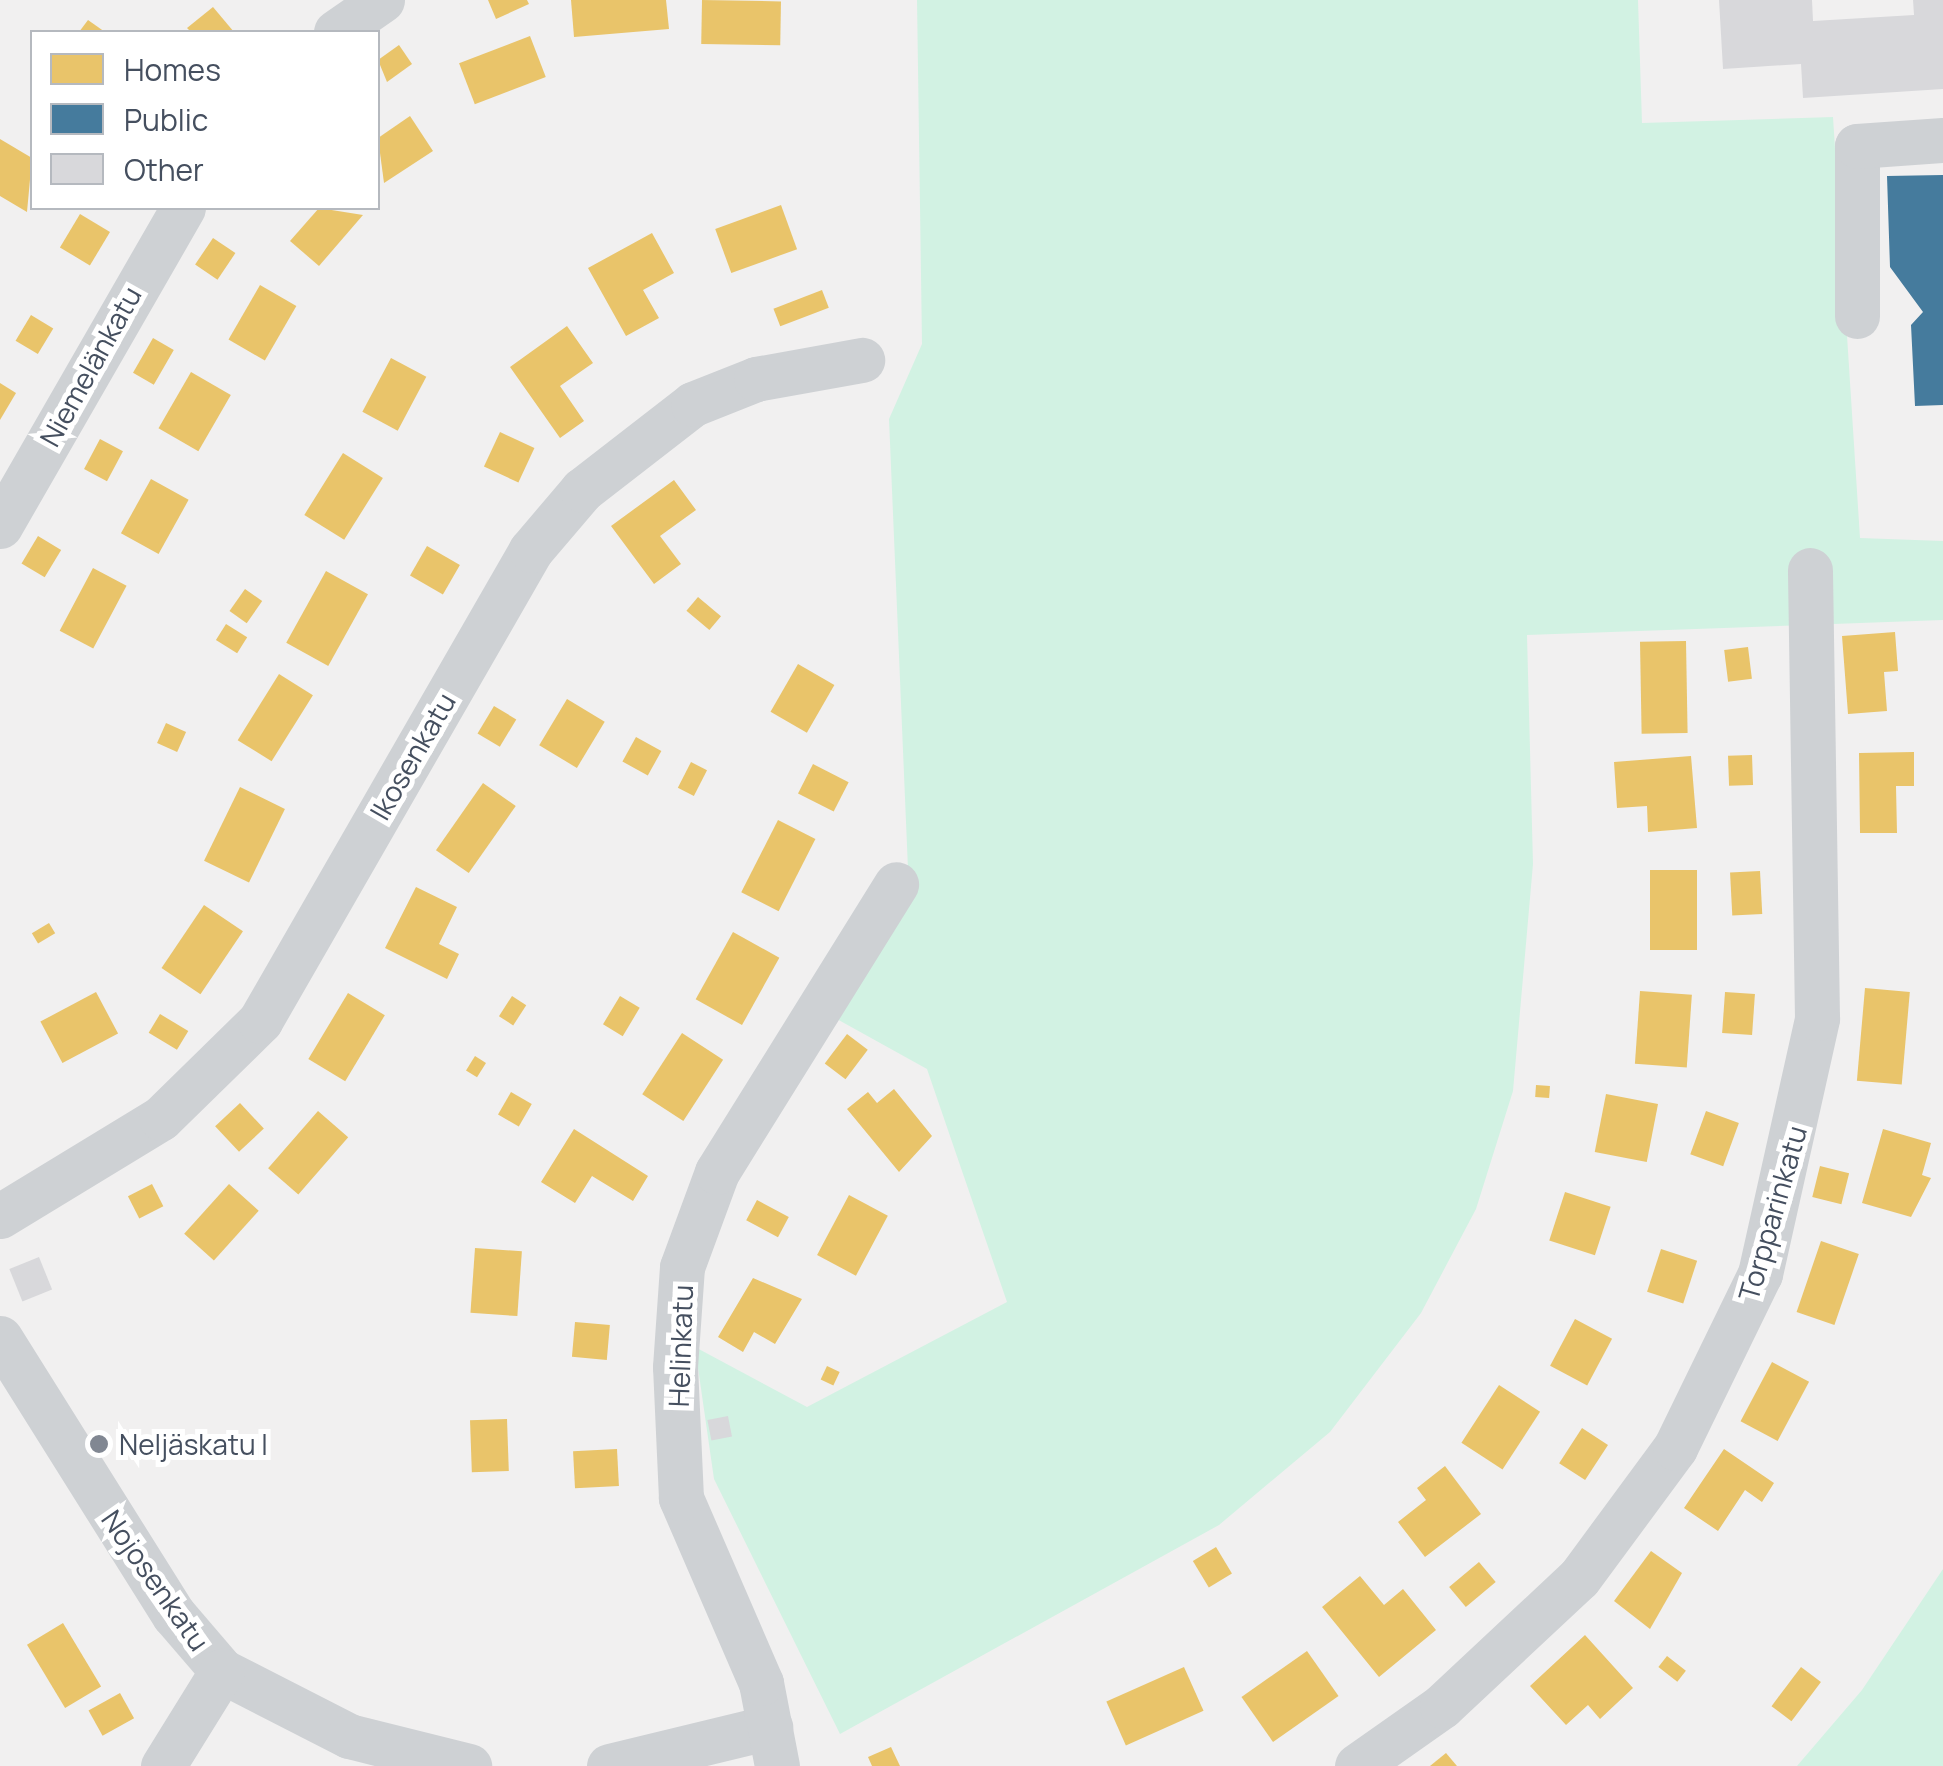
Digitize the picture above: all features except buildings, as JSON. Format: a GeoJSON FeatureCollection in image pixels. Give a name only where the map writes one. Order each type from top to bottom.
{"type":"FeatureCollection","features":[{"type":"Feature","properties":{"kind":"street"},"geometry":{"type":"LineString","coordinates":[[339,30],[382,0]]}},
{"type":"Feature","properties":{"kind":"street"},"geometry":{"type":"LineString","coordinates":[[1857,316],[1857,146],[1943,140]]}},
{"type":"Feature","properties":{"kind":"street","name":"Niemelänkatu"},"geometry":{"type":"LineString","coordinates":[[0,526],[182,210]]}},
{"type":"Feature","properties":{"kind":"street","name":"Ikosenkatu"},"geometry":{"type":"LineString","coordinates":[[0,1216],[147,1128],[260,1021],[530,550],[582,490],[693,404],[756,379],[862,360]]}},
{"type":"Feature","properties":{"kind":"street","name":"Torpparinkatu"},"geometry":{"type":"LineString","coordinates":[[1357,1766],[1452,1696],[1579,1578],[1675,1448],[1760,1274],[1817,1018],[1810,570]]}},
{"type":"Feature","properties":{"kind":"street","name":"Helinkatu"},"geometry":{"type":"LineString","coordinates":[[774,1747],[760,1683],[681,1498],[675,1367],[682,1266],[717,1172],[896,884]]}},
{"type":"Feature","properties":{"kind":"street","name":"Nojosenkatu"},"geometry":{"type":"LineString","coordinates":[[0,1338],[174,1614],[222,1670],[343,1751],[469,1766]]}},
{"type":"Feature","properties":{"kind":"street"},"geometry":{"type":"LineString","coordinates":[[163,1766],[222,1670]]}},
{"type":"Feature","properties":{"kind":"street"},"geometry":{"type":"LineString","coordinates":[[608,1766],[774,1747]]}},
{"type":"Feature","properties":{"kind":"green space"},"geometry":{"type":"Polygon","coordinates":[[[917,0],[1638,0],[1642,123],[1833,117],[1860,538],[1943,541],[1943,620],[1527,635],[1533,864],[1513,1091],[1476,1209],[1421,1313],[1330,1432],[1219,1525],[840,1734],[714,1479],[695,1347],[807,1407],[1007,1302],[927,1069],[835,1018],[909,893],[889,419],[922,344],[917,0]]]}},
{"type":"Feature","properties":{"kind":"green space"},"geometry":{"type":"Polygon","coordinates":[[[1943,1569],[1943,1766],[1797,1766],[1862,1690],[1943,1569]]]}},
{"type":"Feature","properties":{"kind":"place","name":"Neljäskatu I"},"geometry":{"type":"Point","coordinates":[99,1444]}}]}
